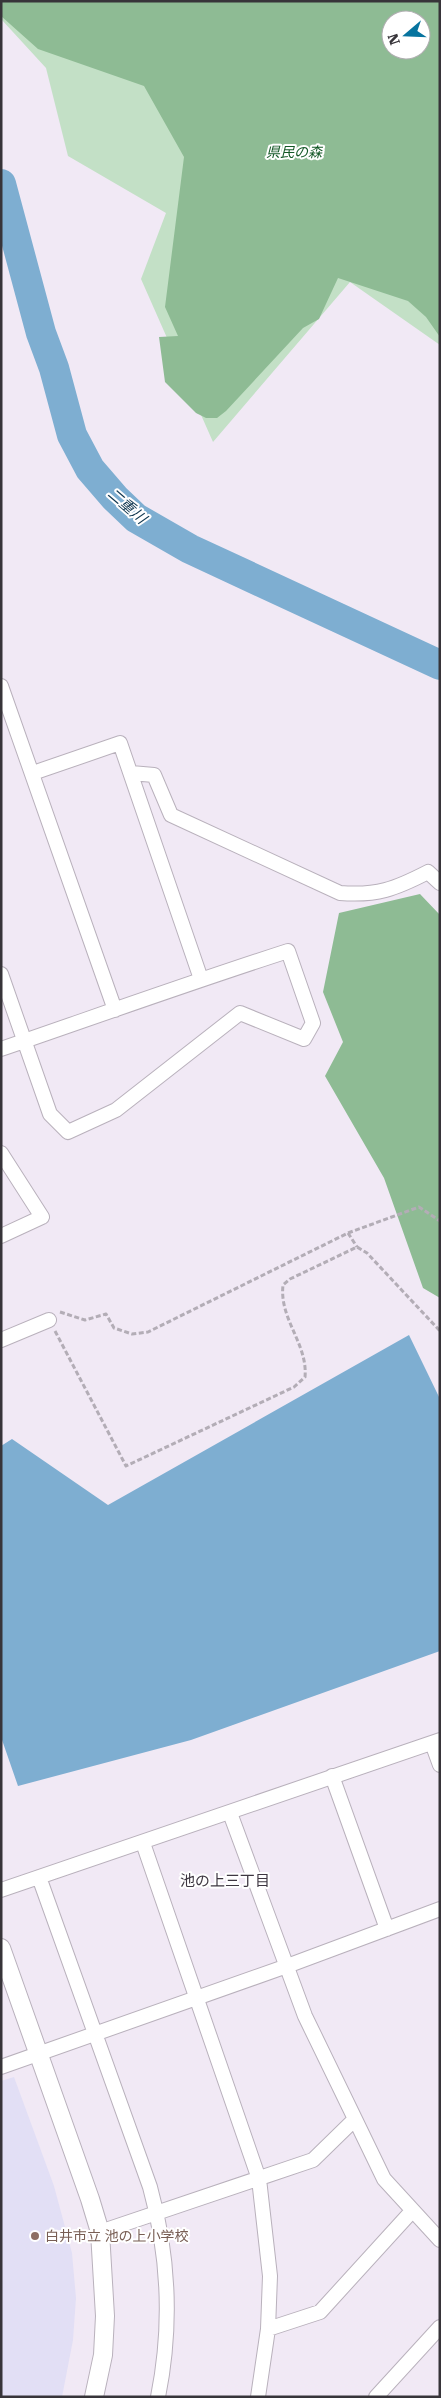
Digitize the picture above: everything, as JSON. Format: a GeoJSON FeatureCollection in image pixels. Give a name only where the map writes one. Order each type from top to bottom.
{"type":"FeatureCollection","features":[{"type":"Feature","properties":{"kind":"street"},"geometry":{"type":"LineString","coordinates":[[1,686],[115,1010]]}},
{"type":"Feature","properties":{"kind":"street"},"geometry":{"type":"LineString","coordinates":[[32,772],[120,743],[201,979]]}},
{"type":"Feature","properties":{"kind":"street"},"geometry":{"type":"LineString","coordinates":[[131,773],[154,775],[171,815],[340,893],[364,895],[396,888],[428,872],[440,883]]}},
{"type":"Feature","properties":{"kind":"street"},"geometry":{"type":"LineString","coordinates":[[1,974],[24,1041],[50,1114],[68,1132],[116,1110],[240,1013],[304,1039],[313,1023],[288,951],[201,979],[115,1010],[24,1041],[1,1049]]}},
{"type":"Feature","properties":{"kind":"street"},"geometry":{"type":"LineString","coordinates":[[1,1153],[42,1217],[1,1236]]}},
{"type":"Feature","properties":{"kind":"street"},"geometry":{"type":"LineString","coordinates":[[1,1340],[49,1320]]}},
{"type":"Feature","properties":{"kind":"street"},"geometry":{"type":"LineString","coordinates":[[1,1890],[436,1742],[440,1765]]}},
{"type":"Feature","properties":{"kind":"street"},"geometry":{"type":"LineString","coordinates":[[332,1776],[386,1929]]}},
{"type":"Feature","properties":{"kind":"street"},"geometry":{"type":"LineString","coordinates":[[230,1813],[305,2016],[384,2178],[440,2240]]}},
{"type":"Feature","properties":{"kind":"street"},"geometry":{"type":"LineString","coordinates":[[143,1843],[198,1997],[259,2179],[270,2276],[268,2329],[258,2397]]}},
{"type":"Feature","properties":{"kind":"street"},"geometry":{"type":"LineString","coordinates":[[39,1877],[157,2213],[163,2243],[168,2295],[164,2367],[158,2397]]}},
{"type":"Feature","properties":{"kind":"street"},"geometry":{"type":"LineString","coordinates":[[1,2067],[287,1966],[440,1909]]}},
{"type":"Feature","properties":{"kind":"street"},"geometry":{"type":"LineString","coordinates":[[1,1948],[100,2232],[105,2316],[103,2355],[94,2397]]}},
{"type":"Feature","properties":{"kind":"street"},"geometry":{"type":"LineString","coordinates":[[100,2232],[313,2160],[355,2119]]}},
{"type":"Feature","properties":{"kind":"street"},"geometry":{"type":"LineString","coordinates":[[268,2329],[320,2312],[412,2211]]}},
{"type":"Feature","properties":{"kind":"street"},"geometry":{"type":"LineString","coordinates":[[376,2397],[440,2327]]}},
{"type":"Feature","properties":{"kind":"path"},"geometry":{"type":"LineString","coordinates":[[357,1247],[290,1279],[283,1285],[282,1300],[306,1364],[305,1376],[294,1387],[130,1466],[126,1466],[49,1320],[53,1315],[61,1311],[84,1320],[106,1314],[114,1328],[132,1334],[148,1332],[348,1234],[397,1214],[419,1207],[440,1221]]}},
{"type":"Feature","properties":{"kind":"path"},"geometry":{"type":"LineString","coordinates":[[348,1234],[357,1247],[367,1253],[440,1331]]}},
{"type":"Feature","properties":{"kind":"shaded area","name":"白井市立 池の上小学校"},"geometry":{"type":"Polygon","coordinates":[[[14,2077],[54,2186],[72,2253],[76,2298],[73,2340],[62,2397],[1,2397],[1,2081],[14,2077]]]}},
{"type":"Feature","properties":{"kind":"green space","name":"県民の森"},"geometry":{"type":"Polygon","coordinates":[[[1,1],[440,1],[440,345],[350,282],[213,442],[141,279],[166,213],[68,156],[46,68],[1,19],[1,1]]]}},
{"type":"Feature","properties":{"kind":"green space","name":"県民の森"},"geometry":{"type":"Polygon","coordinates":[[[1,1],[440,1],[440,337],[426,317],[408,301],[338,278],[319,319],[303,328],[226,411],[217,418],[206,418],[196,413],[165,382],[159,337],[178,336],[165,307],[184,157],[144,86],[38,49],[1,16],[1,1]]]}},
{"type":"Feature","properties":{"kind":"green space"},"geometry":{"type":"Polygon","coordinates":[[[420,894],[440,915],[440,1298],[423,1288],[384,1178],[325,1076],[343,1042],[323,992],[339,913],[420,894]]]}},
{"type":"Feature","properties":{"kind":"water"},"geometry":{"type":"Polygon","coordinates":[[[409,1335],[440,1399],[440,1651],[191,1740],[18,1786],[1,1737],[1,1446],[12,1439],[108,1505],[409,1335]]]}},
{"type":"Feature","properties":{"kind":"waterway","name":"二重川"},"geometry":{"type":"LineString","coordinates":[[1,184],[41,333],[54,368],[72,435],[90,469],[115,498],[136,518],[190,549],[440,665]]}},
{"type":"Feature","properties":{"kind":"place","name":"白井市立 池の上小学校"},"geometry":{"type":"Point","coordinates":[35,2236]}},
{"type":"Feature","properties":{"kind":"district","name":"池の上三丁目"},"geometry":{"type":"Point","coordinates":[225,1881]}}]}
